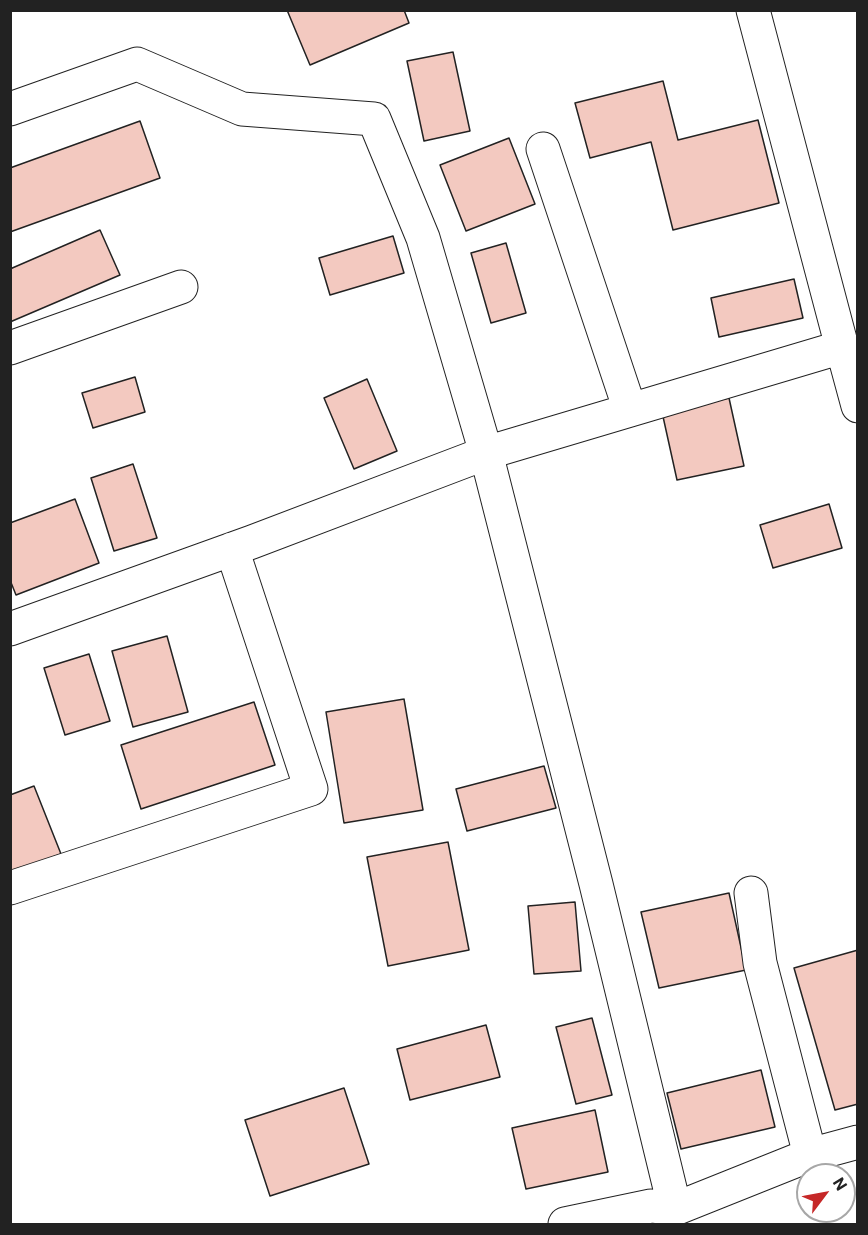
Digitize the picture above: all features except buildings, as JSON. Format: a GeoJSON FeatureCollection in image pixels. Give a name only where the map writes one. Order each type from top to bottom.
{"type":"FeatureCollection","features":[{"type":"Feature","properties":{"kind":"street"},"geometry":{"type":"LineString","coordinates":[[753,10],[858,406]]}},
{"type":"Feature","properties":{"kind":"street"},"geometry":{"type":"LineString","coordinates":[[10,109],[137,64],[242,109],[374,119],[423,238],[486,453],[593,873],[675,1209]]}},
{"type":"Feature","properties":{"kind":"street"},"geometry":{"type":"LineString","coordinates":[[543,149],[630,410]]}},
{"type":"Feature","properties":{"kind":"street"},"geometry":{"type":"LineString","coordinates":[[10,348],[181,287]]}},
{"type":"Feature","properties":{"kind":"street"},"geometry":{"type":"LineString","coordinates":[[10,629],[232,549],[486,453],[842,347]]}},
{"type":"Feature","properties":{"kind":"street"},"geometry":{"type":"LineString","coordinates":[[10,888],[311,789],[232,549]]}},
{"type":"Feature","properties":{"kind":"street"},"geometry":{"type":"LineString","coordinates":[[751,893],[760,963],[810,1155]]}},
{"type":"Feature","properties":{"kind":"street"},"geometry":{"type":"LineString","coordinates":[[565,1224],[651,1206],[675,1209],[810,1155],[858,1142]]}}]}
